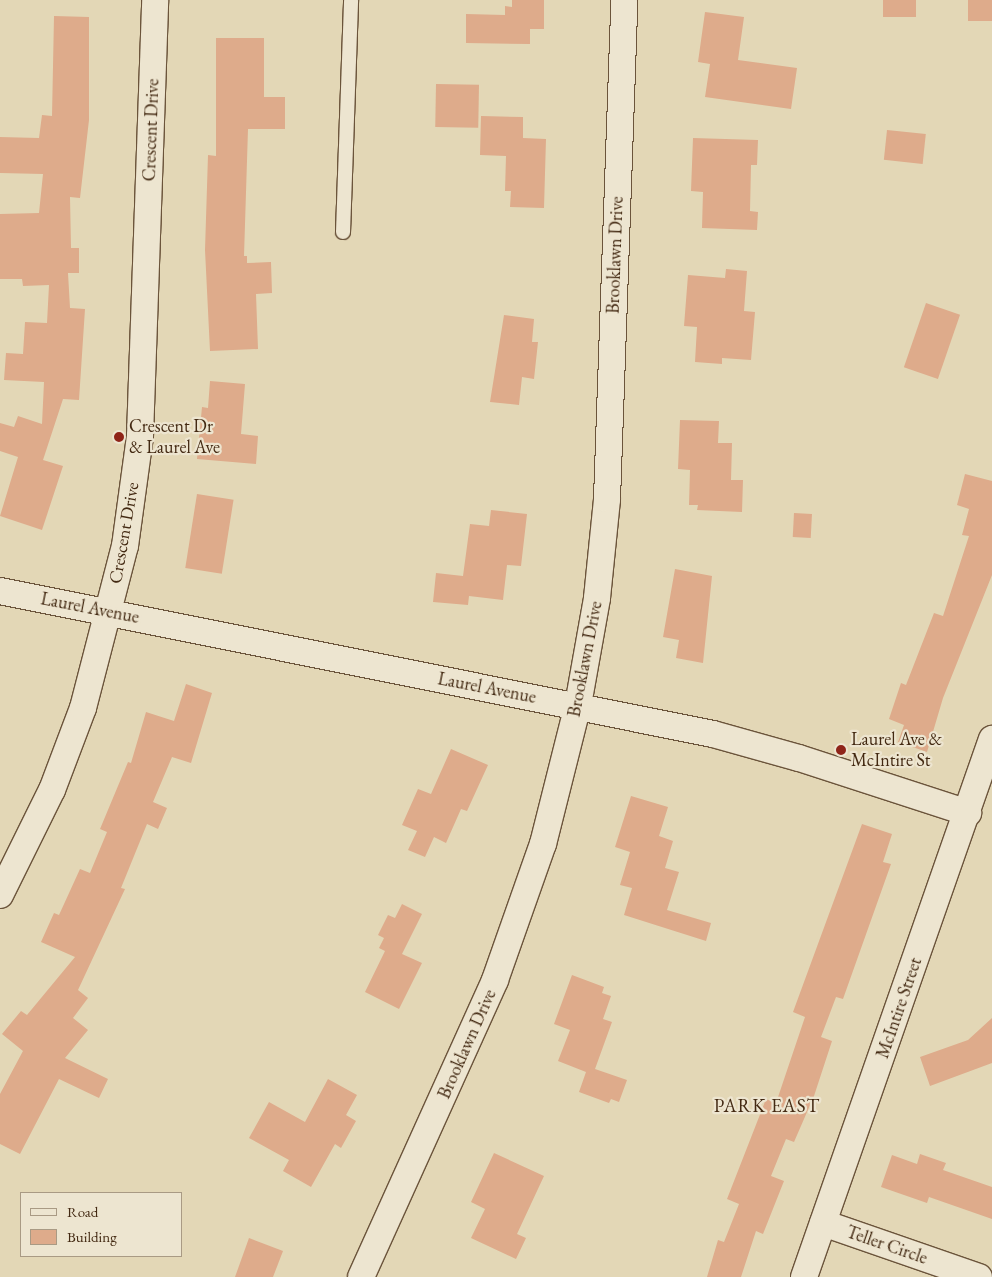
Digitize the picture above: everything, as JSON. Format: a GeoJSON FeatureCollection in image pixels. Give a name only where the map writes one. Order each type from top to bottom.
{"type":"FeatureCollection","features":[{"type":"Feature","properties":{"kind":"street","name":"Crescent Drive"},"geometry":{"type":"LineString","coordinates":[[0,896],[52,790],[83,708],[110,611],[124,546],[140,436],[155,0]]}},
{"type":"Feature","properties":{"kind":"street","name":"Brooklawn Drive"},"geometry":{"type":"LineString","coordinates":[[361,1277],[495,980],[543,844],[578,705],[597,598],[607,499],[624,0]]}},
{"type":"Feature","properties":{"kind":"street","name":"Laurel Avenue"},"geometry":{"type":"LineString","coordinates":[[0,591],[110,611],[713,734],[817,763],[968,812]]}},
{"type":"Feature","properties":{"kind":"street","name":"McIntire Street"},"geometry":{"type":"LineString","coordinates":[[804,1277],[992,739]]}},
{"type":"Feature","properties":{"kind":"street","name":"Teller Circle"},"geometry":{"type":"LineString","coordinates":[[823,1223],[979,1277]]}},
{"type":"Feature","properties":{"kind":"lane"},"geometry":{"type":"LineString","coordinates":[[343,232],[351,0]]}},
{"type":"Feature","properties":{"kind":"building"},"geometry":{"type":"Polygon","coordinates":[[[512,0],[544,0],[544,29],[530,29],[530,44],[466,43],[466,14],[505,15],[505,6],[512,7],[512,0]]]}},
{"type":"Feature","properties":{"kind":"building"},"geometry":{"type":"Polygon","coordinates":[[[883,0],[916,0],[916,17],[883,17],[883,0]]]}},
{"type":"Feature","properties":{"kind":"building"},"geometry":{"type":"Polygon","coordinates":[[[968,0],[992,0],[992,21],[968,21],[968,0]]]}},
{"type":"Feature","properties":{"kind":"building"},"geometry":{"type":"Polygon","coordinates":[[[705,12],[744,17],[738,60],[797,68],[791,109],[705,97],[710,64],[698,62],[705,12]]]}},
{"type":"Feature","properties":{"kind":"building"},"geometry":{"type":"Polygon","coordinates":[[[54,16],[89,17],[89,120],[80,198],[70,197],[71,248],[79,248],[79,273],[68,273],[70,308],[85,309],[79,400],[63,399],[43,460],[63,466],[42,530],[0,516],[18,457],[0,451],[0,423],[14,427],[18,416],[42,424],[44,382],[4,380],[6,353],[23,354],[25,322],[47,323],[49,285],[23,286],[22,279],[0,279],[0,214],[39,213],[43,174],[0,173],[0,137],[39,138],[42,115],[52,116],[54,16]]]}},
{"type":"Feature","properties":{"kind":"building"},"geometry":{"type":"Polygon","coordinates":[[[216,38],[264,38],[264,97],[285,97],[285,129],[248,129],[244,256],[247,256],[247,263],[271,262],[272,293],[256,294],[258,349],[210,351],[205,250],[208,155],[216,156],[216,38]]]}},
{"type":"Feature","properties":{"kind":"building"},"geometry":{"type":"Polygon","coordinates":[[[436,84],[479,85],[478,128],[435,127],[436,84]]]}},
{"type":"Feature","properties":{"kind":"building"},"geometry":{"type":"Polygon","coordinates":[[[481,116],[523,117],[523,138],[546,139],[544,208],[510,207],[511,191],[505,191],[506,156],[480,155],[481,116]]]}},
{"type":"Feature","properties":{"kind":"building"},"geometry":{"type":"Polygon","coordinates":[[[887,130],[926,134],[923,164],[884,160],[887,130]]]}},
{"type":"Feature","properties":{"kind":"building"},"geometry":{"type":"Polygon","coordinates":[[[693,138],[758,140],[757,165],[751,165],[750,211],[758,212],[757,230],[702,228],[703,192],[691,191],[693,138]]]}},
{"type":"Feature","properties":{"kind":"building"},"geometry":{"type":"Polygon","coordinates":[[[726,269],[747,271],[744,311],[755,312],[751,360],[722,358],[722,364],[695,362],[697,327],[684,326],[688,275],[725,278],[726,269]]]}},
{"type":"Feature","properties":{"kind":"building"},"geometry":{"type":"Polygon","coordinates":[[[926,303],[960,315],[938,379],[904,367],[926,303]]]}},
{"type":"Feature","properties":{"kind":"building"},"geometry":{"type":"Polygon","coordinates":[[[504,315],[534,319],[532,342],[538,342],[534,379],[522,377],[519,405],[490,402],[504,315]]]}},
{"type":"Feature","properties":{"kind":"building"},"geometry":{"type":"Polygon","coordinates":[[[210,381],[245,384],[241,434],[258,436],[256,464],[197,459],[202,407],[208,408],[210,381]]]}},
{"type":"Feature","properties":{"kind":"building"},"geometry":{"type":"Polygon","coordinates":[[[680,420],[719,421],[718,443],[732,443],[731,480],[743,480],[742,512],[697,510],[698,505],[689,505],[690,470],[678,469],[680,420]]]}},
{"type":"Feature","properties":{"kind":"building"},"geometry":{"type":"Polygon","coordinates":[[[965,474],[992,481],[992,575],[943,698],[927,752],[898,742],[904,725],[889,719],[901,683],[906,685],[934,613],[943,616],[969,536],[962,535],[969,509],[957,505],[965,474]]]}},
{"type":"Feature","properties":{"kind":"building"},"geometry":{"type":"Polygon","coordinates":[[[197,494],[234,500],[222,574],[185,568],[197,494]]]}},
{"type":"Feature","properties":{"kind":"building"},"geometry":{"type":"Polygon","coordinates":[[[491,510],[527,514],[521,566],[507,565],[503,600],[469,596],[468,605],[433,602],[436,573],[463,576],[470,524],[489,526],[491,510]]]}},
{"type":"Feature","properties":{"kind":"building"},"geometry":{"type":"Polygon","coordinates":[[[794,513],[812,514],[811,538],[793,537],[794,513]]]}},
{"type":"Feature","properties":{"kind":"building"},"geometry":{"type":"Polygon","coordinates":[[[675,569],[712,576],[703,663],[676,658],[679,640],[663,637],[675,569]]]}},
{"type":"Feature","properties":{"kind":"building"},"geometry":{"type":"Polygon","coordinates":[[[186,684],[212,693],[191,763],[172,757],[153,802],[167,808],[158,829],[147,824],[121,888],[125,889],[78,990],[88,998],[73,1018],[88,1030],[65,1058],[108,1079],[99,1098],[59,1079],[20,1154],[0,1144],[0,1094],[23,1051],[2,1034],[21,1011],[27,1015],[75,957],[41,942],[54,913],[59,915],[80,869],[90,873],[107,832],[100,829],[128,762],[131,763],[146,712],[174,721],[186,684]]]}},
{"type":"Feature","properties":{"kind":"building"},"geometry":{"type":"Polygon","coordinates":[[[451,749],[488,765],[467,811],[461,809],[446,843],[434,837],[425,857],[408,850],[417,831],[402,825],[418,789],[431,794],[451,749]]]}},
{"type":"Feature","properties":{"kind":"building"},"geometry":{"type":"Polygon","coordinates":[[[631,796],[668,807],[659,836],[673,841],[665,868],[679,872],[667,910],[711,923],[706,941],[624,915],[632,888],[620,885],[630,852],[615,847],[631,796]]]}},
{"type":"Feature","properties":{"kind":"building"},"geometry":{"type":"Polygon","coordinates":[[[862,824],[892,834],[883,862],[891,864],[843,999],[836,997],[821,1037],[832,1041],[814,1096],[794,1142],[786,1139],[771,1176],[784,1181],[763,1234],[756,1231],[741,1277],[707,1277],[718,1240],[724,1242],[739,1204],[727,1199],[766,1099],[776,1103],[805,1017],[793,1012],[862,824]]]}},
{"type":"Feature","properties":{"kind":"building"},"geometry":{"type":"Polygon","coordinates":[[[402,904],[422,914],[402,954],[422,963],[399,1009],[365,992],[385,951],[379,948],[384,938],[378,935],[388,915],[395,918],[402,904]]]}},
{"type":"Feature","properties":{"kind":"building"},"geometry":{"type":"Polygon","coordinates":[[[572,975],[604,987],[602,993],[611,996],[603,1019],[612,1022],[595,1069],[627,1080],[619,1102],[611,1099],[609,1103],[579,1092],[586,1072],[558,1061],[570,1030],[554,1024],[572,975]]]}},
{"type":"Feature","properties":{"kind":"building"},"geometry":{"type":"Polygon","coordinates":[[[992,1018],[992,1063],[930,1086],[920,1057],[968,1040],[992,1018]]]}},
{"type":"Feature","properties":{"kind":"building"},"geometry":{"type":"Polygon","coordinates":[[[328,1079],[357,1095],[346,1115],[356,1121],[341,1148],[335,1144],[311,1187],[283,1171],[289,1160],[249,1138],[269,1102],[305,1122],[328,1079]]]}},
{"type":"Feature","properties":{"kind":"building"},"geometry":{"type":"Polygon","coordinates":[[[494,1153],[544,1176],[517,1234],[526,1238],[516,1259],[471,1238],[485,1209],[471,1202],[494,1153]]]}},
{"type":"Feature","properties":{"kind":"building"},"geometry":{"type":"Polygon","coordinates":[[[920,1154],[946,1163],[943,1170],[992,1187],[992,1219],[929,1197],[927,1203],[881,1187],[892,1155],[917,1164],[920,1154]]]}},
{"type":"Feature","properties":{"kind":"building"},"geometry":{"type":"Polygon","coordinates":[[[249,1238],[283,1251],[273,1277],[235,1277],[249,1238]]]}},
{"type":"Feature","properties":{"kind":"place","name":"Crescent Dr & Laurel Ave"},"geometry":{"type":"Point","coordinates":[119,437]}},
{"type":"Feature","properties":{"kind":"place","name":"Laurel Ave & McIntire St"},"geometry":{"type":"Point","coordinates":[841,750]}},
{"type":"Feature","properties":{"kind":"district","name":"PARK EAST"},"geometry":{"type":"Point","coordinates":[767,1106]}}]}
